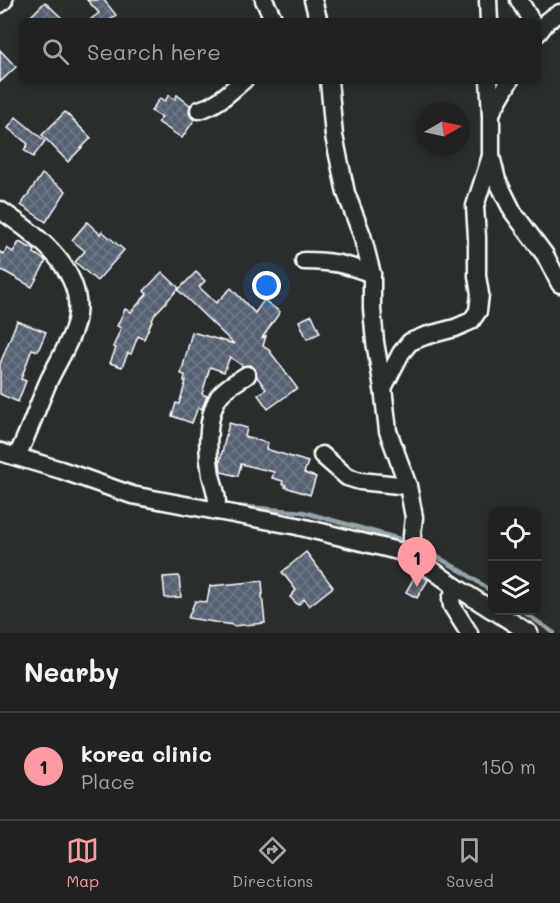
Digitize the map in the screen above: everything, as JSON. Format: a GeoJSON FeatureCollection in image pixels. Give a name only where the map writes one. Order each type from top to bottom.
{"type":"FeatureCollection","features":[{"type":"Feature","properties":{"kind":"street"},"geometry":{"type":"LineString","coordinates":[[0,4],[4,0]]}},
{"type":"Feature","properties":{"kind":"street"},"geometry":{"type":"LineString","coordinates":[[264,0],[273,18]]}},
{"type":"Feature","properties":{"kind":"street"},"geometry":{"type":"LineString","coordinates":[[313,0],[318,18]]}},
{"type":"Feature","properties":{"kind":"street"},"geometry":{"type":"LineString","coordinates":[[488,0],[489,18]]}},
{"type":"Feature","properties":{"kind":"street"},"geometry":{"type":"LineString","coordinates":[[519,0],[530,18]]}},
{"type":"Feature","properties":{"kind":"street"},"geometry":{"type":"LineString","coordinates":[[542,27],[548,20],[560,13]]}},
{"type":"Feature","properties":{"kind":"street"},"geometry":{"type":"LineString","coordinates":[[199,110],[218,103],[239,84]]}},
{"type":"Feature","properties":{"kind":"street"},"geometry":{"type":"LineString","coordinates":[[329,84],[334,136],[346,193],[362,235],[372,274],[375,342],[388,431],[408,486],[414,518],[410,554]]}},
{"type":"Feature","properties":{"kind":"street"},"geometry":{"type":"LineString","coordinates":[[489,84],[491,156],[497,180],[513,212],[545,255],[560,284]]}},
{"type":"Feature","properties":{"kind":"street"},"geometry":{"type":"LineString","coordinates":[[491,114],[508,84]]}},
{"type":"Feature","properties":{"kind":"street"},"geometry":{"type":"LineString","coordinates":[[383,388],[401,353],[410,342],[471,321],[478,311],[480,294],[477,276],[475,206],[491,156]]}},
{"type":"Feature","properties":{"kind":"street"},"geometry":{"type":"LineString","coordinates":[[0,210],[39,238],[53,254],[68,274],[78,303],[74,328],[17,456]]}},
{"type":"Feature","properties":{"kind":"street"},"geometry":{"type":"LineString","coordinates":[[304,261],[331,261],[350,265],[372,274]]}},
{"type":"Feature","properties":{"kind":"street"},"geometry":{"type":"LineString","coordinates":[[216,511],[218,505],[211,474],[209,428],[219,397],[247,375]]}},
{"type":"Feature","properties":{"kind":"street"},"geometry":{"type":"LineString","coordinates":[[0,452],[132,495],[297,526],[410,554],[488,607]]}},
{"type":"Feature","properties":{"kind":"street"},"geometry":{"type":"LineString","coordinates":[[322,455],[347,477],[360,481],[408,486]]}},
{"type":"Feature","properties":{"kind":"street"},"geometry":{"type":"LineString","coordinates":[[456,587],[451,600],[452,606],[469,633]]}},
{"type":"Feature","properties":{"kind":"street"},"geometry":{"type":"LineString","coordinates":[[501,615],[529,633]]}},
{"type":"Feature","properties":{"kind":"building"},"geometry":{"type":"Polygon","coordinates":[[[87,0],[104,0],[116,15],[112,18],[92,18],[99,13],[87,0]]]}},
{"type":"Feature","properties":{"kind":"building"},"geometry":{"type":"Polygon","coordinates":[[[45,2],[62,18],[29,18],[45,2]]]}},
{"type":"Feature","properties":{"kind":"building"},"geometry":{"type":"Polygon","coordinates":[[[0,50],[16,67],[0,82],[0,50]]]}},
{"type":"Feature","properties":{"kind":"building"},"geometry":{"type":"Polygon","coordinates":[[[169,95],[175,99],[177,95],[190,105],[189,113],[195,119],[182,138],[158,122],[162,117],[151,111],[160,98],[165,101],[169,95]]]}},
{"type":"Feature","properties":{"kind":"building"},"geometry":{"type":"Polygon","coordinates":[[[65,112],[91,138],[68,162],[42,135],[65,112]]]}},
{"type":"Feature","properties":{"kind":"building"},"geometry":{"type":"Polygon","coordinates":[[[16,117],[45,141],[33,157],[24,150],[28,144],[8,128],[16,117]]]}},
{"type":"Feature","properties":{"kind":"building"},"geometry":{"type":"Polygon","coordinates":[[[42,174],[66,191],[46,222],[21,205],[42,174]]]}},
{"type":"Feature","properties":{"kind":"building"},"geometry":{"type":"Polygon","coordinates":[[[87,222],[100,234],[102,231],[124,250],[97,281],[75,262],[85,251],[72,240],[87,222]]]}},
{"type":"Feature","properties":{"kind":"building"},"geometry":{"type":"Polygon","coordinates":[[[19,242],[35,250],[34,253],[46,261],[32,287],[0,269],[0,252],[4,254],[7,248],[13,252],[19,242]]]}},
{"type":"Feature","properties":{"kind":"building"},"geometry":{"type":"Polygon","coordinates":[[[162,272],[179,288],[155,314],[144,339],[138,336],[131,354],[128,353],[122,367],[110,363],[116,348],[113,347],[121,328],[117,326],[125,309],[131,312],[147,294],[144,291],[162,272]]]}},
{"type":"Feature","properties":{"kind":"building"},"geometry":{"type":"Polygon","coordinates":[[[196,272],[205,281],[199,287],[216,303],[231,288],[255,313],[264,300],[280,312],[262,338],[266,336],[263,346],[269,350],[297,388],[268,409],[258,395],[266,389],[257,377],[255,369],[251,365],[243,366],[230,357],[224,372],[210,367],[202,394],[207,396],[202,409],[198,407],[192,423],[172,416],[176,403],[179,404],[186,381],[184,381],[185,375],[181,374],[192,332],[234,344],[178,290],[196,272]]]}},
{"type":"Feature","properties":{"kind":"building"},"geometry":{"type":"Polygon","coordinates":[[[312,315],[320,333],[307,339],[299,321],[312,315]]]}},
{"type":"Feature","properties":{"kind":"building"},"geometry":{"type":"Polygon","coordinates":[[[17,321],[46,332],[38,351],[32,349],[21,379],[26,381],[18,402],[0,394],[0,364],[17,321]]]}},
{"type":"Feature","properties":{"kind":"building"},"geometry":{"type":"Polygon","coordinates":[[[229,423],[247,428],[245,437],[268,443],[266,449],[308,462],[304,473],[316,477],[310,495],[285,487],[286,485],[282,484],[283,481],[272,478],[274,472],[241,464],[238,476],[221,472],[220,461],[229,423]]]}},
{"type":"Feature","properties":{"kind":"building"},"geometry":{"type":"Polygon","coordinates":[[[306,552],[333,587],[309,606],[304,599],[298,605],[290,597],[296,590],[282,572],[306,552]]]}},
{"type":"Feature","properties":{"kind":"building"},"geometry":{"type":"Polygon","coordinates":[[[417,572],[428,580],[417,598],[406,592],[417,572]]]}},
{"type":"Feature","properties":{"kind":"building"},"geometry":{"type":"Polygon","coordinates":[[[179,576],[181,597],[165,598],[163,577],[179,576]]]}},
{"type":"Feature","properties":{"kind":"building"},"geometry":{"type":"Polygon","coordinates":[[[262,581],[265,623],[233,626],[188,618],[195,601],[207,602],[210,586],[262,581]]]}},
{"type":"Feature","properties":{"kind":"waterway"},"geometry":{"type":"LineString","coordinates":[[0,443],[49,458]]}},
{"type":"Feature","properties":{"kind":"waterway"},"geometry":{"type":"LineString","coordinates":[[234,506],[303,512],[407,541]]}},
{"type":"Feature","properties":{"kind":"waterway"},"geometry":{"type":"LineString","coordinates":[[415,544],[488,589]]}},
{"type":"Feature","properties":{"kind":"waterway"},"geometry":{"type":"LineString","coordinates":[[528,615],[554,633]]}},
{"type":"Feature","properties":{"kind":"place","name":"korea clinic"},"geometry":{"type":"Point","coordinates":[417,587]}}]}
